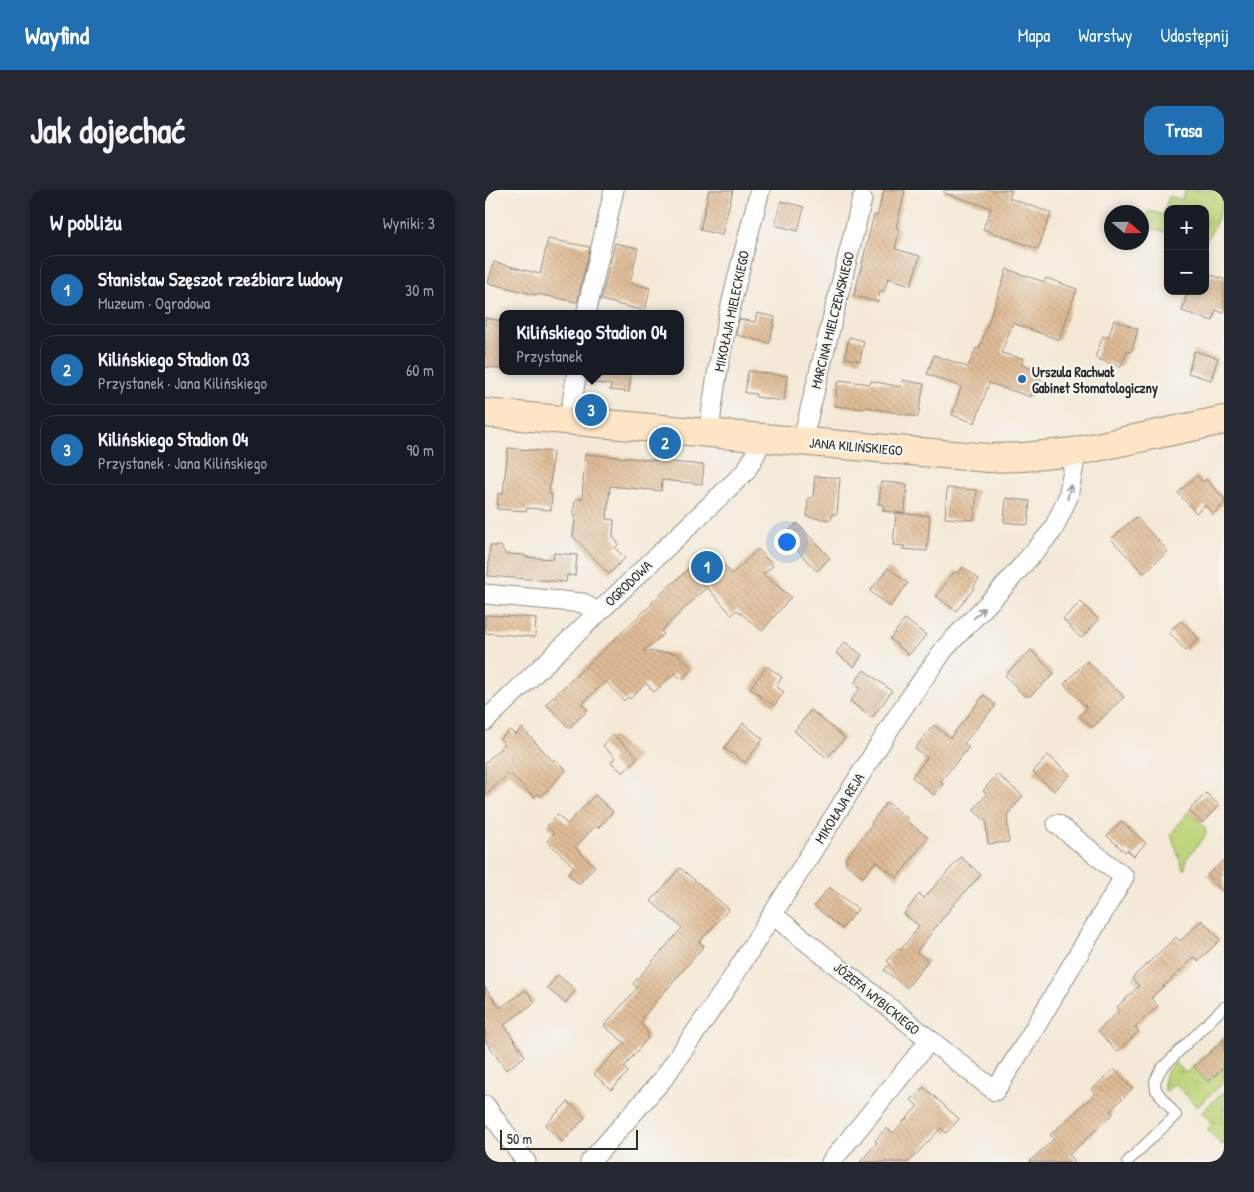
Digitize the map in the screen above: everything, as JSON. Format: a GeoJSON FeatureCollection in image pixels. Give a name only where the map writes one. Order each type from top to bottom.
{"type":"FeatureCollection","features":[{"type":"Feature","properties":{"kind":"street"},"geometry":{"type":"LineString","coordinates":[[587,310],[614,190]]}},
{"type":"Feature","properties":{"kind":"street","name":"MIKOŁAJA MIELECKIEGO"},"geometry":{"type":"LineString","coordinates":[[709,434],[729,310],[760,190]]}},
{"type":"Feature","properties":{"kind":"street","name":"MARCINA MIELCZEWSKIEGO"},"geometry":{"type":"LineString","coordinates":[[802,442],[862,199]]}},
{"type":"Feature","properties":{"kind":"street"},"geometry":{"type":"LineString","coordinates":[[569,420],[576,375]]}},
{"type":"Feature","properties":{"kind":"street","name":"JANA KILIŃSKIEGO"},"geometry":{"type":"LineString","coordinates":[[485,413],[988,458],[1073,452],[1224,420]]}},
{"type":"Feature","properties":{"kind":"street","name":"OGRODOWA"},"geometry":{"type":"LineString","coordinates":[[485,721],[745,472],[757,451],[758,438]]}},
{"type":"Feature","properties":{"kind":"street","name":"MIKOŁAJA REJA"},"geometry":{"type":"LineString","coordinates":[[590,1162],[663,1079],[726,988],[900,712],[945,648],[1000,591],[1053,530],[1069,497],[1073,452]]}},
{"type":"Feature","properties":{"kind":"street"},"geometry":{"type":"LineString","coordinates":[[485,594],[583,603],[598,613]]}},
{"type":"Feature","properties":{"kind":"street"},"geometry":{"type":"LineString","coordinates":[[930,1040],[995,1091],[1032,1033],[1124,876],[1057,824]]}},
{"type":"Feature","properties":{"kind":"street","name":"JÓZEFA WYBICKIEGO"},"geometry":{"type":"LineString","coordinates":[[773,915],[930,1040],[831,1162]]}},
{"type":"Feature","properties":{"kind":"street"},"geometry":{"type":"LineString","coordinates":[[485,1105],[526,1162]]}},
{"type":"Feature","properties":{"kind":"lane"},"geometry":{"type":"LineString","coordinates":[[1127,1162],[1176,1115],[1156,1090],[1155,1081],[1161,1069],[1224,1008]]}},
{"type":"Feature","properties":{"kind":"green space"},"geometry":{"type":"Polygon","coordinates":[[[1185,190],[1224,190],[1218,217],[1209,237],[1209,205],[1166,205],[1169,196],[1182,200],[1185,190]]]}},
{"type":"Feature","properties":{"kind":"green space"},"geometry":{"type":"Polygon","coordinates":[[[1149,211],[1163,215],[1164,212],[1164,232],[1149,228],[1149,211]]]}},
{"type":"Feature","properties":{"kind":"green space"},"geometry":{"type":"Polygon","coordinates":[[[1189,811],[1205,827],[1206,835],[1186,859],[1185,869],[1183,869],[1171,834],[1189,811]]]}},
{"type":"Feature","properties":{"kind":"green space"},"geometry":{"type":"Polygon","coordinates":[[[1224,1037],[1224,1082],[1197,1107],[1175,1083],[1166,1092],[1164,1079],[1175,1062],[1186,1073],[1224,1037]]]}},
{"type":"Feature","properties":{"kind":"green space"},"geometry":{"type":"Polygon","coordinates":[[[1224,1091],[1224,1145],[1222,1145],[1207,1129],[1212,1124],[1202,1112],[1224,1091]]]}},
{"type":"Feature","properties":{"kind":"building"},"geometry":{"type":"Polygon","coordinates":[[[709,190],[733,190],[722,235],[700,230],[709,190]]]}},
{"type":"Feature","properties":{"kind":"building"},"geometry":{"type":"Polygon","coordinates":[[[884,190],[905,190],[896,228],[900,229],[895,249],[920,256],[911,285],[888,278],[884,292],[880,291],[878,302],[854,296],[874,215],[877,216],[884,190]]]}},
{"type":"Feature","properties":{"kind":"building"},"geometry":{"type":"Polygon","coordinates":[[[944,190],[1012,190],[1009,198],[1051,213],[1038,249],[983,229],[991,208],[944,193],[944,190]]]}},
{"type":"Feature","properties":{"kind":"building"},"geometry":{"type":"Polygon","coordinates":[[[781,201],[804,207],[798,231],[775,225],[781,201]]]}},
{"type":"Feature","properties":{"kind":"building"},"geometry":{"type":"Polygon","coordinates":[[[548,239],[590,247],[577,302],[536,295],[488,283],[494,262],[540,274],[548,239]]]}},
{"type":"Feature","properties":{"kind":"building"},"geometry":{"type":"Polygon","coordinates":[[[615,243],[638,248],[630,283],[650,288],[645,310],[601,300],[615,243]]]}},
{"type":"Feature","properties":{"kind":"building"},"geometry":{"type":"Polygon","coordinates":[[[1007,269],[1044,282],[1046,278],[1077,289],[1059,340],[1013,323],[1001,353],[1024,359],[1021,365],[1040,371],[1031,397],[989,383],[975,423],[952,415],[961,387],[927,374],[934,355],[968,367],[976,348],[979,349],[1007,269]]]}},
{"type":"Feature","properties":{"kind":"building"},"geometry":{"type":"Polygon","coordinates":[[[1209,274],[1224,279],[1224,313],[1216,310],[1213,321],[1182,311],[1187,295],[1209,295],[1209,274]]]}},
{"type":"Feature","properties":{"kind":"building"},"geometry":{"type":"Polygon","coordinates":[[[757,313],[775,317],[770,343],[736,335],[739,319],[755,322],[757,313]]]}},
{"type":"Feature","properties":{"kind":"building"},"geometry":{"type":"Polygon","coordinates":[[[485,318],[499,320],[499,369],[485,367],[485,318]]]}},
{"type":"Feature","properties":{"kind":"building"},"geometry":{"type":"Polygon","coordinates":[[[1114,320],[1138,329],[1131,352],[1127,351],[1121,367],[1095,358],[1103,336],[1108,338],[1114,320]]]}},
{"type":"Feature","properties":{"kind":"building"},"geometry":{"type":"Polygon","coordinates":[[[849,337],[864,341],[860,361],[845,358],[849,337]]]}},
{"type":"Feature","properties":{"kind":"building"},"geometry":{"type":"Polygon","coordinates":[[[1194,351],[1218,358],[1211,380],[1188,373],[1194,351]]]}},
{"type":"Feature","properties":{"kind":"building"},"geometry":{"type":"Polygon","coordinates":[[[748,371],[787,376],[784,401],[756,397],[756,394],[745,393],[748,371]]]}},
{"type":"Feature","properties":{"kind":"building"},"geometry":{"type":"Polygon","coordinates":[[[588,375],[631,375],[629,392],[610,390],[611,385],[587,382],[588,375]]]}},
{"type":"Feature","properties":{"kind":"building"},"geometry":{"type":"Polygon","coordinates":[[[840,380],[870,384],[871,381],[901,387],[902,380],[924,384],[918,417],[866,407],[865,409],[835,406],[837,383],[840,380]]]}},
{"type":"Feature","properties":{"kind":"building"},"geometry":{"type":"Polygon","coordinates":[[[508,448],[553,452],[549,494],[552,494],[551,510],[527,508],[527,511],[497,509],[498,493],[503,494],[508,448]]]}},
{"type":"Feature","properties":{"kind":"building"},"geometry":{"type":"Polygon","coordinates":[[[585,454],[704,465],[702,484],[662,480],[661,491],[610,486],[607,519],[614,520],[613,537],[619,544],[615,548],[625,558],[609,574],[573,536],[576,515],[573,515],[575,499],[582,499],[585,454]]]}},
{"type":"Feature","properties":{"kind":"building"},"geometry":{"type":"Polygon","coordinates":[[[1197,475],[1203,482],[1206,479],[1224,498],[1224,504],[1213,514],[1205,505],[1196,513],[1178,493],[1197,475]]]}},
{"type":"Feature","properties":{"kind":"building"},"geometry":{"type":"Polygon","coordinates":[[[815,476],[840,478],[837,514],[832,514],[831,520],[807,517],[808,498],[813,498],[815,476]]]}},
{"type":"Feature","properties":{"kind":"building"},"geometry":{"type":"Polygon","coordinates":[[[881,482],[907,484],[905,513],[883,511],[884,505],[879,504],[881,482]]]}},
{"type":"Feature","properties":{"kind":"building"},"geometry":{"type":"Polygon","coordinates":[[[947,488],[977,490],[974,520],[945,518],[947,488]]]}},
{"type":"Feature","properties":{"kind":"building"},"geometry":{"type":"Polygon","coordinates":[[[1006,498],[1030,501],[1028,525],[1004,522],[1006,498]]]}},
{"type":"Feature","properties":{"kind":"building"},"geometry":{"type":"Polygon","coordinates":[[[896,513],[930,516],[927,551],[902,549],[905,546],[893,545],[896,513]]]}},
{"type":"Feature","properties":{"kind":"building"},"geometry":{"type":"Polygon","coordinates":[[[1136,517],[1168,551],[1144,573],[1111,539],[1136,517]]]}},
{"type":"Feature","properties":{"kind":"building"},"geometry":{"type":"Polygon","coordinates":[[[797,523],[830,558],[817,571],[784,536],[797,523]]]}},
{"type":"Feature","properties":{"kind":"building"},"geometry":{"type":"Polygon","coordinates":[[[490,546],[501,546],[505,554],[525,555],[525,557],[553,559],[554,553],[577,555],[575,576],[567,575],[566,582],[488,576],[490,546]]]}},
{"type":"Feature","properties":{"kind":"building"},"geometry":{"type":"Polygon","coordinates":[[[710,549],[732,574],[758,549],[773,566],[763,574],[791,597],[762,631],[737,610],[732,615],[707,587],[661,631],[664,634],[643,651],[676,653],[692,668],[682,680],[675,673],[654,692],[646,683],[630,699],[628,697],[624,701],[606,681],[582,704],[588,710],[569,728],[546,704],[710,549]]]}},
{"type":"Feature","properties":{"kind":"building"},"geometry":{"type":"Polygon","coordinates":[[[963,567],[979,579],[956,611],[936,596],[955,571],[958,574],[963,567]]]}},
{"type":"Feature","properties":{"kind":"building"},"geometry":{"type":"Polygon","coordinates":[[[888,568],[908,583],[890,607],[870,591],[888,568]]]}},
{"type":"Feature","properties":{"kind":"building"},"geometry":{"type":"Polygon","coordinates":[[[1081,602],[1099,620],[1081,638],[1063,619],[1081,602]]]}},
{"type":"Feature","properties":{"kind":"building"},"geometry":{"type":"Polygon","coordinates":[[[485,615],[536,618],[535,637],[485,633],[485,615]]]}},
{"type":"Feature","properties":{"kind":"building"},"geometry":{"type":"Polygon","coordinates":[[[905,619],[926,635],[909,655],[890,639],[905,619]]]}},
{"type":"Feature","properties":{"kind":"building"},"geometry":{"type":"Polygon","coordinates":[[[1181,621],[1199,639],[1186,651],[1169,632],[1181,621]]]}},
{"type":"Feature","properties":{"kind":"building"},"geometry":{"type":"Polygon","coordinates":[[[845,642],[862,655],[854,667],[836,653],[845,642]]]}},
{"type":"Feature","properties":{"kind":"building"},"geometry":{"type":"Polygon","coordinates":[[[1031,650],[1054,674],[1030,696],[1024,696],[1005,675],[1031,650]]]}},
{"type":"Feature","properties":{"kind":"building"},"geometry":{"type":"Polygon","coordinates":[[[1087,661],[1124,697],[1092,728],[1079,716],[1087,708],[1064,684],[1087,661]]]}},
{"type":"Feature","properties":{"kind":"building"},"geometry":{"type":"Polygon","coordinates":[[[767,666],[782,677],[776,686],[784,692],[774,706],[750,688],[767,666]]]}},
{"type":"Feature","properties":{"kind":"building"},"geometry":{"type":"Polygon","coordinates":[[[864,670],[892,691],[872,718],[850,701],[860,688],[854,683],[864,670]]]}},
{"type":"Feature","properties":{"kind":"building"},"geometry":{"type":"Polygon","coordinates":[[[984,695],[996,705],[964,743],[969,747],[940,782],[943,784],[934,795],[912,777],[927,758],[915,748],[934,725],[950,738],[984,695]]]}},
{"type":"Feature","properties":{"kind":"building"},"geometry":{"type":"Polygon","coordinates":[[[811,710],[845,738],[827,758],[794,731],[811,710]]]}},
{"type":"Feature","properties":{"kind":"building"},"geometry":{"type":"Polygon","coordinates":[[[743,723],[763,739],[745,763],[724,748],[743,723]]]}},
{"type":"Feature","properties":{"kind":"building"},"geometry":{"type":"Polygon","coordinates":[[[522,728],[553,761],[555,759],[566,770],[541,796],[537,794],[534,797],[509,773],[485,796],[485,763],[505,744],[500,739],[510,730],[515,735],[522,728]]]}},
{"type":"Feature","properties":{"kind":"building"},"geometry":{"type":"Polygon","coordinates":[[[613,735],[638,757],[623,773],[611,762],[615,757],[603,746],[613,735]]]}},
{"type":"Feature","properties":{"kind":"building"},"geometry":{"type":"Polygon","coordinates":[[[1048,755],[1070,775],[1054,791],[1033,772],[1048,755]]]}},
{"type":"Feature","properties":{"kind":"building"},"geometry":{"type":"Polygon","coordinates":[[[997,774],[1023,796],[1007,815],[1009,842],[988,844],[986,821],[973,810],[987,794],[983,791],[997,774]]]}},
{"type":"Feature","properties":{"kind":"building"},"geometry":{"type":"Polygon","coordinates":[[[1206,793],[1219,805],[1202,823],[1189,811],[1206,793]]]}},
{"type":"Feature","properties":{"kind":"building"},"geometry":{"type":"Polygon","coordinates":[[[595,795],[613,812],[598,828],[595,826],[575,848],[595,866],[579,884],[567,874],[574,867],[547,841],[554,833],[547,826],[558,815],[567,824],[595,795]]]}},
{"type":"Feature","properties":{"kind":"building"},"geometry":{"type":"Polygon","coordinates":[[[887,802],[908,819],[906,821],[928,837],[897,878],[876,861],[863,877],[846,864],[846,858],[887,802]]]}},
{"type":"Feature","properties":{"kind":"building"},"geometry":{"type":"Polygon","coordinates":[[[1121,821],[1146,843],[1134,856],[1127,850],[1125,852],[1107,836],[1121,821]]]}},
{"type":"Feature","properties":{"kind":"building"},"geometry":{"type":"Polygon","coordinates":[[[961,857],[981,875],[955,903],[916,952],[928,961],[907,988],[884,970],[890,964],[887,961],[898,948],[901,950],[919,926],[904,914],[919,894],[924,898],[961,857]]]}},
{"type":"Feature","properties":{"kind":"building"},"geometry":{"type":"Polygon","coordinates":[[[1224,860],[1224,893],[1207,875],[1224,860]]]}},
{"type":"Feature","properties":{"kind":"building"},"geometry":{"type":"Polygon","coordinates":[[[680,868],[729,909],[699,942],[704,946],[642,1018],[644,1020],[640,1024],[647,1031],[648,1038],[624,1067],[628,1072],[611,1090],[594,1074],[625,1043],[604,1026],[637,988],[633,984],[682,928],[651,901],[680,868]]]}},
{"type":"Feature","properties":{"kind":"building"},"geometry":{"type":"Polygon","coordinates":[[[829,887],[858,909],[842,929],[814,906],[829,887]]]}},
{"type":"Feature","properties":{"kind":"building"},"geometry":{"type":"Polygon","coordinates":[[[1202,920],[1220,940],[1198,961],[1195,957],[1151,998],[1158,1006],[1135,1027],[1139,1031],[1117,1052],[1098,1031],[1120,1010],[1117,1007],[1139,986],[1132,978],[1176,937],[1180,941],[1202,920]]]}},
{"type":"Feature","properties":{"kind":"building"},"geometry":{"type":"Polygon","coordinates":[[[558,975],[576,990],[565,1003],[547,988],[558,975]]]}},
{"type":"Feature","properties":{"kind":"building"},"geometry":{"type":"Polygon","coordinates":[[[485,987],[500,1008],[526,990],[535,1002],[504,1025],[525,1056],[506,1070],[485,1040],[485,987]]]}},
{"type":"Feature","properties":{"kind":"building"},"geometry":{"type":"Polygon","coordinates":[[[1224,1039],[1224,1067],[1208,1082],[1194,1067],[1224,1039]]]}},
{"type":"Feature","properties":{"kind":"building"},"geometry":{"type":"Polygon","coordinates":[[[1114,1069],[1132,1089],[1110,1111],[1113,1114],[1069,1155],[1076,1162],[1029,1162],[1054,1139],[1050,1135],[1095,1094],[1091,1090],[1114,1069]]]}},
{"type":"Feature","properties":{"kind":"building"},"geometry":{"type":"Polygon","coordinates":[[[924,1087],[959,1119],[946,1133],[941,1128],[909,1162],[860,1162],[877,1143],[875,1141],[886,1128],[893,1133],[918,1106],[911,1100],[924,1087]]]}},
{"type":"Feature","properties":{"kind":"building"},"geometry":{"type":"Polygon","coordinates":[[[568,1102],[585,1118],[562,1142],[545,1125],[568,1102]]]}},
{"type":"Feature","properties":{"kind":"place","name":"Urszula Rachwał Gabinet Stomatologiczny"},"geometry":{"type":"Point","coordinates":[1022,379]}},
{"type":"Feature","properties":{"kind":"place","name":"Kilińskiego Stadion 04"},"geometry":{"type":"Point","coordinates":[591,410]}},
{"type":"Feature","properties":{"kind":"place","name":"Kilińskiego Stadion 03"},"geometry":{"type":"Point","coordinates":[665,443]}},
{"type":"Feature","properties":{"kind":"place","name":"Stanisław Szęszoł rzeźbiarz ludowy"},"geometry":{"type":"Point","coordinates":[707,567]}}]}
